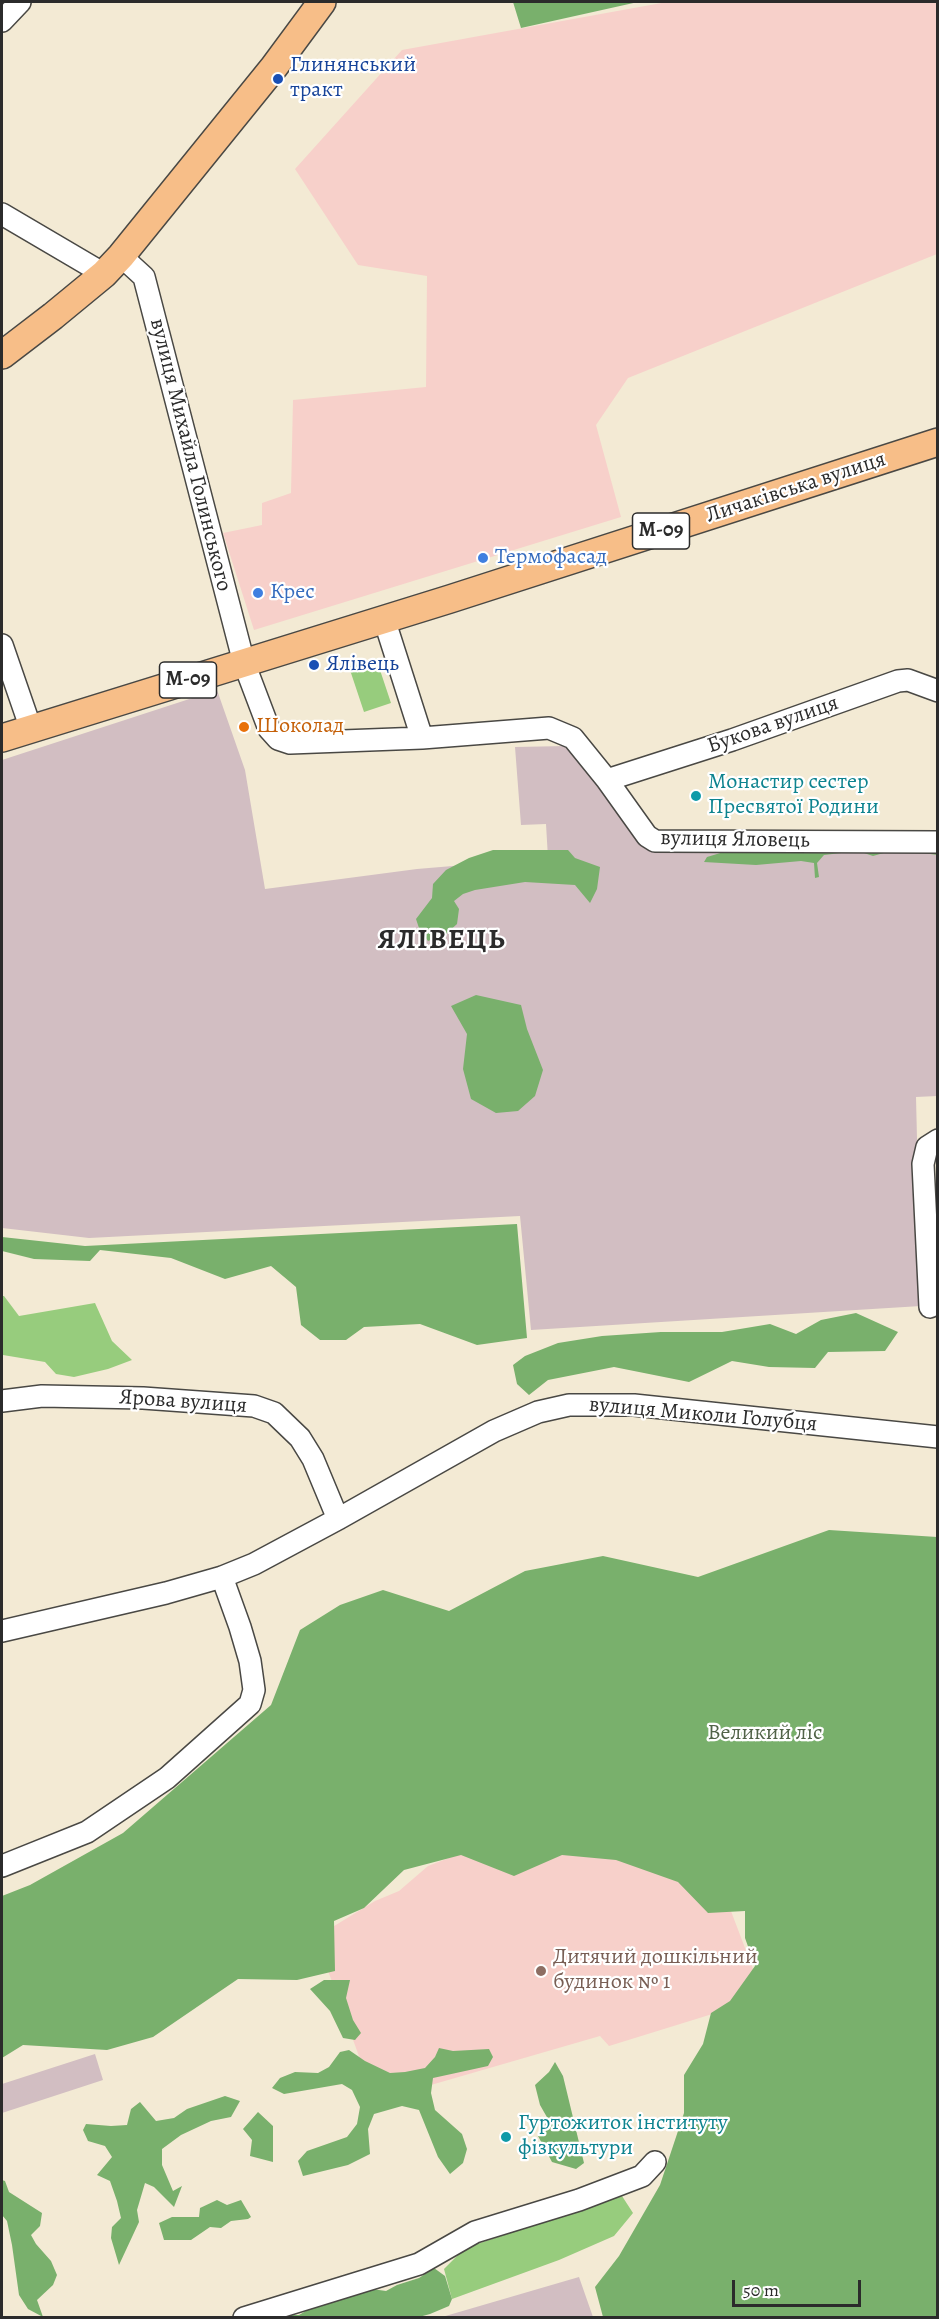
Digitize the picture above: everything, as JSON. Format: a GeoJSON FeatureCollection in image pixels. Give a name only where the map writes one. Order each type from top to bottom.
{"type":"FeatureCollection","features":[{"type":"Feature","properties":{"kind":"main road"},"geometry":{"type":"LineString","coordinates":[[2,355],[53,316],[113,265],[274,67],[322,2]]}},
{"type":"Feature","properties":{"kind":"main road","name":"Личаківська вулиця"},"geometry":{"type":"LineString","coordinates":[[2,738],[938,442]]}},
{"type":"Feature","properties":{"kind":"street"},"geometry":{"type":"LineString","coordinates":[[2,21],[20,2]]}},
{"type":"Feature","properties":{"kind":"street","name":"вулиця Михайла Голинського"},"geometry":{"type":"LineString","coordinates":[[2,214],[144,277],[244,663],[269,729],[278,739],[290,743],[422,738]]}},
{"type":"Feature","properties":{"kind":"street"},"geometry":{"type":"LineString","coordinates":[[384,619],[422,738]]}},
{"type":"Feature","properties":{"kind":"street"},"geometry":{"type":"LineString","coordinates":[[2,645],[31,729]]}},
{"type":"Feature","properties":{"kind":"street","name":"Букова вулиця"},"geometry":{"type":"LineString","coordinates":[[607,780],[732,740],[898,681],[908,680],[938,691]]}},
{"type":"Feature","properties":{"kind":"street","name":"вулиця Яловець"},"geometry":{"type":"LineString","coordinates":[[422,738],[549,729],[573,738],[607,780],[647,836],[654,841],[938,842]]}},
{"type":"Feature","properties":{"kind":"street"},"geometry":{"type":"LineString","coordinates":[[930,1307],[923,1164],[927,1147],[938,1140]]}},
{"type":"Feature","properties":{"kind":"street","name":"Ярова вулиця"},"geometry":{"type":"LineString","coordinates":[[2,1401],[42,1396],[143,1398],[254,1406],[274,1413],[300,1438],[313,1460],[338,1519]]}},
{"type":"Feature","properties":{"kind":"street","name":"вулиця Миколи Голубця"},"geometry":{"type":"LineString","coordinates":[[2,1631],[166,1593],[222,1577],[254,1564],[338,1519],[494,1431],[538,1412],[569,1405],[634,1405],[938,1437]]}},
{"type":"Feature","properties":{"kind":"street"},"geometry":{"type":"LineString","coordinates":[[2,1866],[87,1832],[166,1778],[250,1704],[254,1690],[250,1661],[222,1577]]}},
{"type":"Feature","properties":{"kind":"street"},"geometry":{"type":"LineString","coordinates":[[244,2318],[419,2264],[475,2232],[579,2200],[642,2176],[656,2162]]}},
{"type":"Feature","properties":{"kind":"shaded area"},"geometry":{"type":"Polygon","coordinates":[[[667,2],[937,2],[937,254],[628,378],[596,425],[621,517],[254,630],[223,533],[262,525],[262,503],[291,493],[293,400],[426,387],[427,276],[358,265],[295,169],[402,50],[667,2]]]}},
{"type":"Feature","properties":{"kind":"shaded area"},"geometry":{"type":"Polygon","coordinates":[[[217,690],[245,770],[265,889],[417,869],[548,858],[546,824],[521,825],[515,747],[567,746],[648,847],[937,853],[937,1096],[916,1097],[921,1306],[531,1330],[520,1216],[89,1238],[2,1228],[2,760],[217,690]]]}},
{"type":"Feature","properties":{"kind":"shaded area","name":"Дитячий дошкільний будинок № 1"},"geometry":{"type":"Polygon","coordinates":[[[598,1801],[726,1898],[764,1998],[609,2046],[600,2036],[386,2098],[373,2095],[318,1943],[326,1931],[375,1901],[399,1891],[428,1866],[598,1801]]]}},
{"type":"Feature","properties":{"kind":"shaded area"},"geometry":{"type":"Polygon","coordinates":[[[95,2054],[103,2080],[2,2113],[2,2084],[95,2054]]]}},
{"type":"Feature","properties":{"kind":"shaded area"},"geometry":{"type":"Polygon","coordinates":[[[579,2277],[593,2317],[442,2317],[579,2277]]]}},
{"type":"Feature","properties":{"kind":"green space"},"geometry":{"type":"Polygon","coordinates":[[[513,2],[638,2],[521,28],[513,2]]]}},
{"type":"Feature","properties":{"kind":"green space"},"geometry":{"type":"Polygon","coordinates":[[[376,658],[391,703],[364,712],[349,667],[376,658]]]}},
{"type":"Feature","properties":{"kind":"green space"},"geometry":{"type":"Polygon","coordinates":[[[937,842],[937,855],[898,849],[873,856],[858,851],[824,855],[817,863],[819,877],[815,878],[814,863],[801,861],[756,865],[704,862],[707,857],[727,851],[937,842]]]}},
{"type":"Feature","properties":{"kind":"green space"},"geometry":{"type":"Polygon","coordinates":[[[493,850],[568,850],[575,858],[600,867],[597,889],[590,903],[575,885],[525,882],[475,890],[463,894],[454,901],[459,909],[457,924],[446,934],[428,941],[416,919],[432,898],[433,884],[446,870],[469,858],[493,850]]]}},
{"type":"Feature","properties":{"kind":"green space"},"geometry":{"type":"Polygon","coordinates":[[[476,995],[521,1005],[527,1029],[543,1070],[535,1096],[518,1111],[496,1113],[471,1099],[463,1069],[467,1034],[451,1006],[476,995]]]}},
{"type":"Feature","properties":{"kind":"green space"},"geometry":{"type":"Polygon","coordinates":[[[517,1224],[527,1338],[477,1345],[420,1324],[364,1327],[346,1340],[320,1340],[301,1325],[296,1287],[271,1266],[225,1279],[171,1258],[100,1250],[90,1261],[34,1259],[2,1251],[2,1237],[85,1246],[517,1224]]]}},
{"type":"Feature","properties":{"kind":"green space"},"geometry":{"type":"Polygon","coordinates":[[[2,1296],[19,1316],[95,1303],[112,1341],[132,1360],[108,1369],[74,1377],[56,1374],[45,1362],[3,1355],[2,1296]]]}},
{"type":"Feature","properties":{"kind":"green space"},"geometry":{"type":"Polygon","coordinates":[[[856,1313],[898,1332],[885,1351],[828,1352],[815,1368],[769,1367],[732,1361],[689,1382],[614,1367],[548,1380],[529,1395],[517,1384],[513,1365],[525,1356],[558,1343],[602,1336],[661,1332],[722,1332],[770,1324],[796,1334],[821,1320],[856,1313]]]}},
{"type":"Feature","properties":{"kind":"green space","name":"Великий ліс"},"geometry":{"type":"Polygon","coordinates":[[[829,1530],[937,1537],[937,2317],[603,2317],[595,2287],[619,2256],[660,2185],[684,2113],[684,2075],[703,2044],[711,2013],[730,2001],[755,1966],[745,1938],[745,1911],[708,1913],[678,1882],[616,1860],[562,1855],[514,1876],[461,1855],[404,1870],[364,1908],[334,1921],[335,1971],[297,1980],[238,1979],[153,2037],[107,2050],[23,2045],[2,2058],[2,1896],[30,1885],[123,1833],[271,1705],[300,1630],[340,1605],[383,1590],[449,1611],[525,1571],[603,1556],[698,1577],[829,1530]]]}},
{"type":"Feature","properties":{"kind":"green space"},"geometry":{"type":"Polygon","coordinates":[[[324,1980],[350,1980],[346,1998],[353,2020],[361,2033],[355,2040],[343,2038],[330,2011],[310,1989],[324,1980]]]}},
{"type":"Feature","properties":{"kind":"green space"},"geometry":{"type":"Polygon","coordinates":[[[439,2048],[453,2051],[489,2049],[493,2057],[488,2066],[433,2078],[431,2093],[435,2110],[462,2134],[467,2149],[463,2163],[450,2174],[438,2157],[419,2110],[402,2106],[374,2114],[368,2129],[370,2154],[348,2165],[303,2176],[298,2161],[307,2151],[347,2137],[357,2124],[360,2107],[352,2090],[342,2084],[284,2094],[272,2088],[280,2078],[295,2072],[318,2073],[329,2067],[340,2052],[349,2050],[390,2073],[405,2072],[425,2068],[435,2057],[439,2048]]]}},
{"type":"Feature","properties":{"kind":"green space"},"geometry":{"type":"Polygon","coordinates":[[[555,2062],[563,2076],[584,2163],[576,2169],[552,2162],[538,2136],[548,2119],[540,2105],[535,2085],[549,2072],[555,2062]]]}},
{"type":"Feature","properties":{"kind":"green space"},"geometry":{"type":"Polygon","coordinates":[[[225,2096],[240,2101],[231,2117],[211,2121],[181,2135],[162,2149],[162,2165],[173,2191],[182,2186],[174,2207],[154,2187],[145,2183],[137,2210],[139,2222],[119,2265],[111,2238],[112,2227],[121,2218],[117,2201],[110,2181],[97,2175],[112,2157],[105,2146],[88,2141],[83,2130],[86,2124],[127,2125],[131,2109],[140,2102],[156,2121],[174,2118],[187,2109],[225,2096]]]}},
{"type":"Feature","properties":{"kind":"green space"},"geometry":{"type":"Polygon","coordinates":[[[258,2112],[273,2126],[273,2162],[250,2156],[252,2140],[243,2129],[258,2112]]]}},
{"type":"Feature","properties":{"kind":"green space"},"geometry":{"type":"Polygon","coordinates":[[[2,2180],[5,2181],[9,2192],[42,2213],[40,2226],[31,2235],[51,2261],[57,2275],[53,2285],[37,2300],[43,2317],[28,2309],[19,2295],[7,2221],[2,2215],[2,2180]]]}},
{"type":"Feature","properties":{"kind":"green space"},"geometry":{"type":"Polygon","coordinates":[[[622,2196],[633,2213],[614,2236],[559,2260],[452,2299],[444,2269],[465,2248],[622,2196]]]}},
{"type":"Feature","properties":{"kind":"green space"},"geometry":{"type":"Polygon","coordinates":[[[217,2200],[227,2205],[241,2200],[251,2217],[231,2221],[221,2228],[210,2227],[191,2240],[164,2240],[159,2223],[172,2217],[199,2217],[200,2208],[217,2200]]]}},
{"type":"Feature","properties":{"kind":"green space"},"geometry":{"type":"Polygon","coordinates":[[[434,2268],[445,2276],[452,2299],[449,2306],[430,2314],[419,2317],[280,2318],[284,2315],[299,2315],[318,2304],[343,2299],[372,2289],[386,2291],[419,2278],[434,2268]]]}},
{"type":"Feature","properties":{"kind":"place","name":"Глинянський тракт"},"geometry":{"type":"Point","coordinates":[278,79]}},
{"type":"Feature","properties":{"kind":"place","name":"Термофасад"},"geometry":{"type":"Point","coordinates":[483,558]}},
{"type":"Feature","properties":{"kind":"place","name":"Крес"},"geometry":{"type":"Point","coordinates":[258,593]}},
{"type":"Feature","properties":{"kind":"place","name":"Ялівець"},"geometry":{"type":"Point","coordinates":[314,665]}},
{"type":"Feature","properties":{"kind":"place","name":"Шоколад"},"geometry":{"type":"Point","coordinates":[244,727]}},
{"type":"Feature","properties":{"kind":"place","name":"Монастир сестер Пресвятої Родини"},"geometry":{"type":"Point","coordinates":[696,796]}},
{"type":"Feature","properties":{"kind":"place","name":"Дитячий дошкільний будинок № 1"},"geometry":{"type":"Point","coordinates":[541,1971]}},
{"type":"Feature","properties":{"kind":"place","name":"Гуртожиток інституту фізкультури"},"geometry":{"type":"Point","coordinates":[506,2137]}},
{"type":"Feature","properties":{"kind":"district","name":"ЯЛІВЕЦЬ"},"geometry":{"type":"Point","coordinates":[442,941]}}]}
